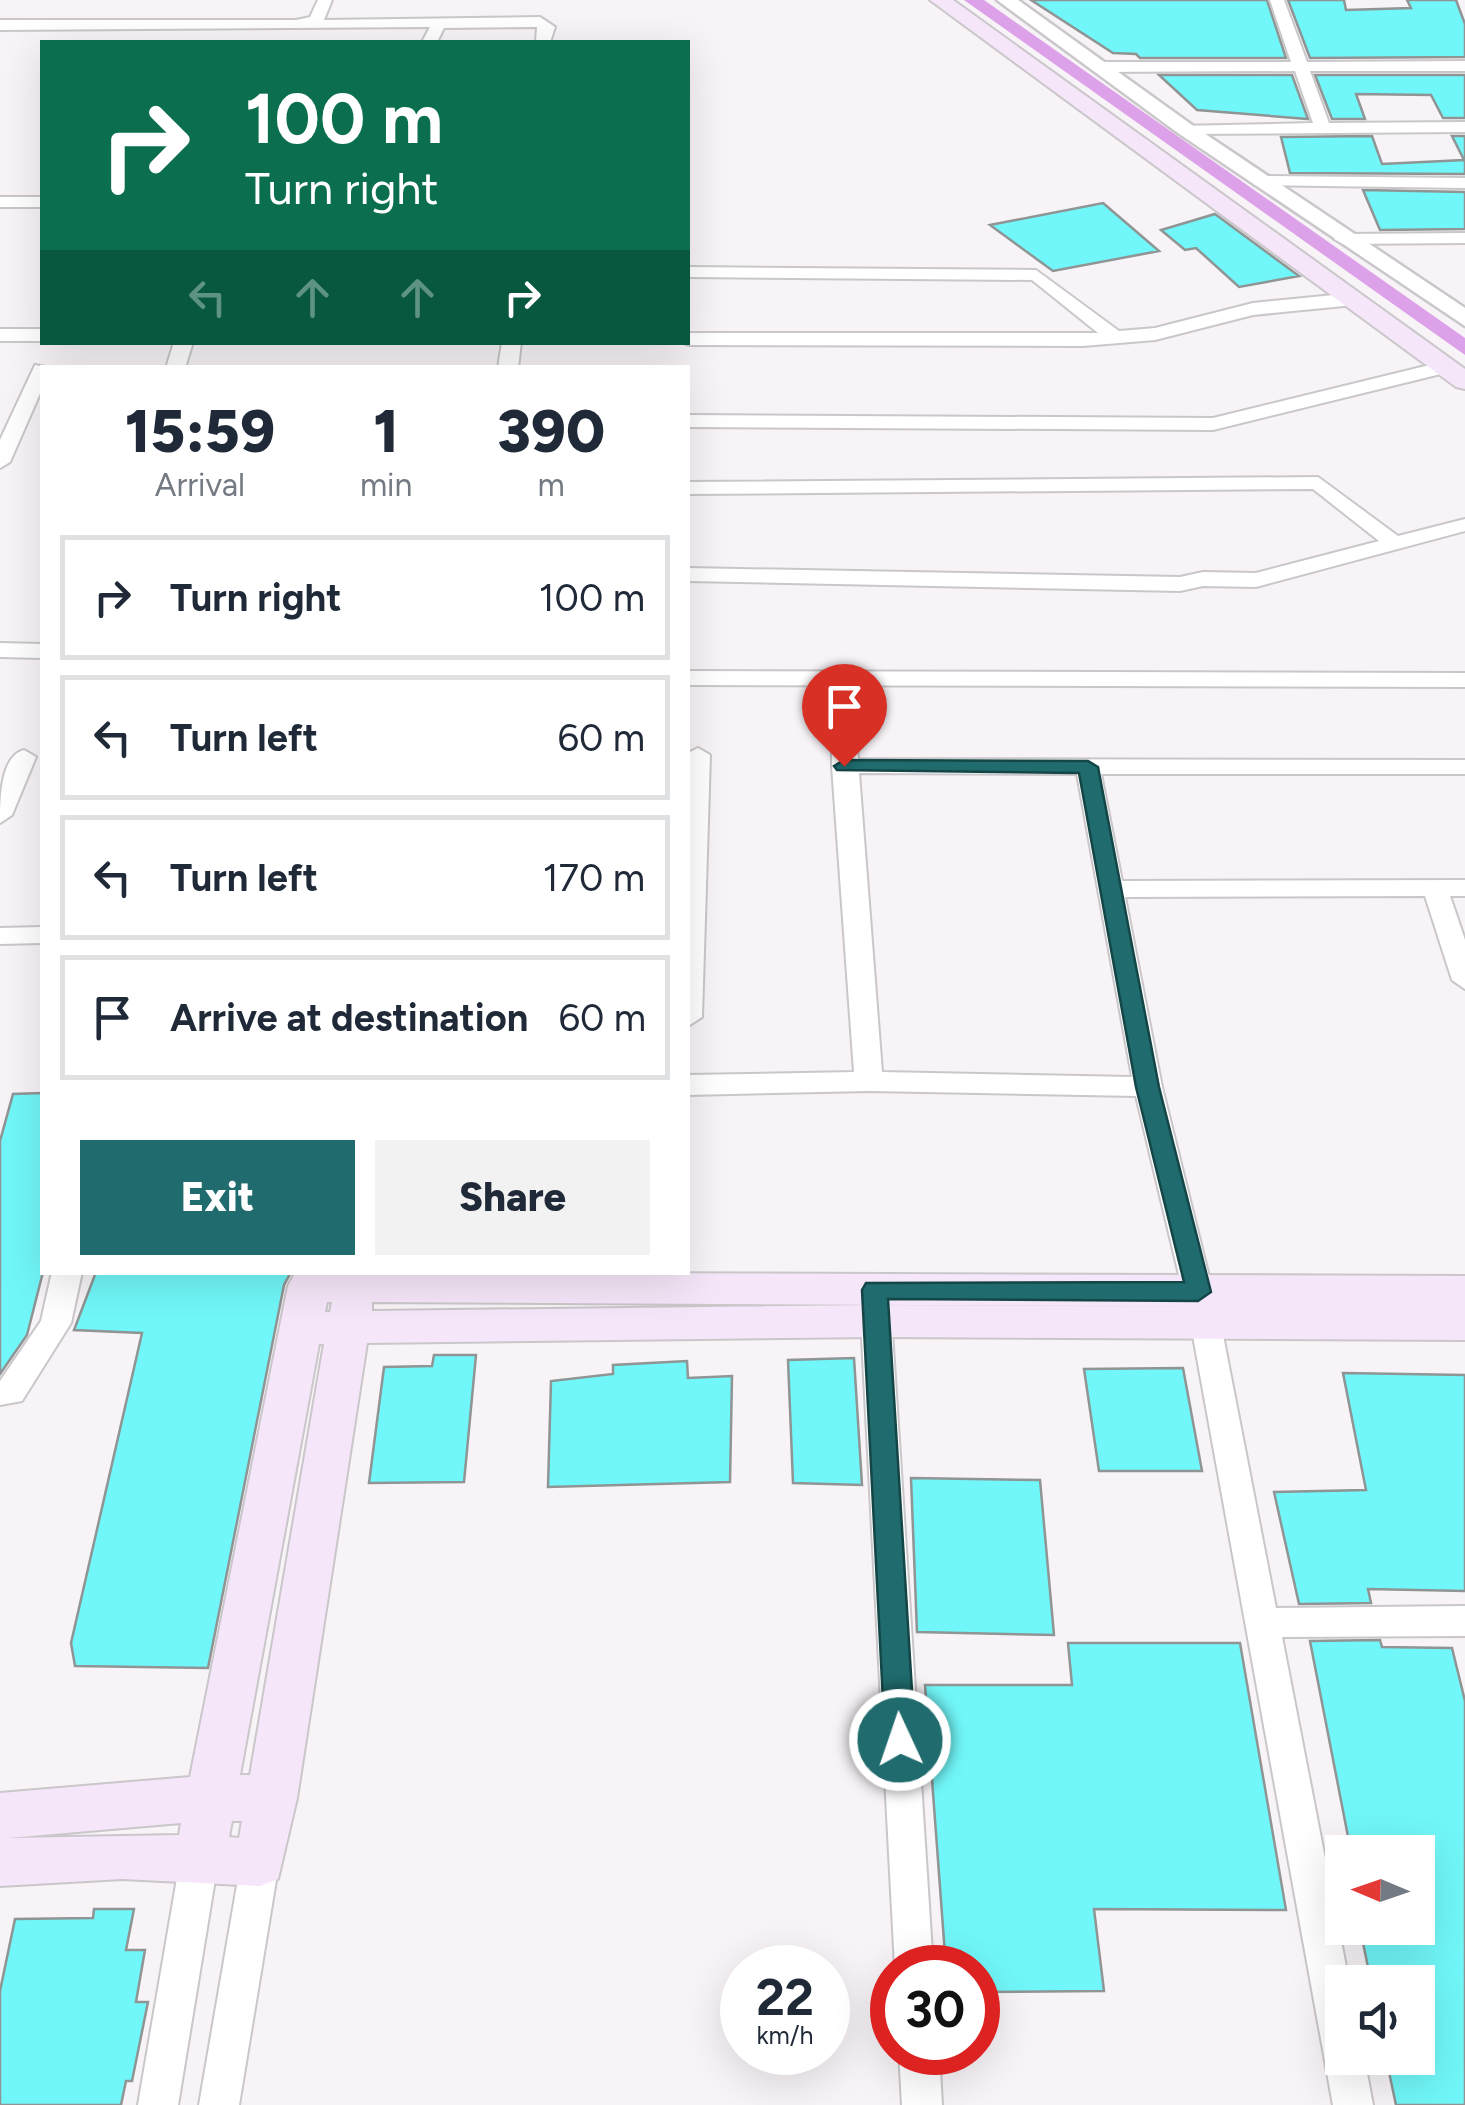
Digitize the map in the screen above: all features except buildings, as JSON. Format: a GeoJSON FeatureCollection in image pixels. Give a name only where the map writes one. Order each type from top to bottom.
{"type":"FeatureCollection","features":[{"type":"Feature","properties":{"kind":"main road"},"geometry":{"type":"LineString","coordinates":[[940,0],[1456,374]]}},
{"type":"Feature","properties":{"kind":"main road"},"geometry":{"type":"LineString","coordinates":[[199,1861],[311,1279],[354,1295],[875,1306],[1202,1308],[1465,1324]]}},
{"type":"Feature","properties":{"kind":"main road"},"geometry":{"type":"LineString","coordinates":[[1202,1308],[1465,1292]]}},
{"type":"Feature","properties":{"kind":"main road"},"geometry":{"type":"LineString","coordinates":[[301,1328],[354,1295]]}},
{"type":"Feature","properties":{"kind":"main road"},"geometry":{"type":"LineString","coordinates":[[0,1862],[122,1856],[260,1862],[354,1295]]}},
{"type":"Feature","properties":{"kind":"main road"},"geometry":{"type":"LineString","coordinates":[[0,1816],[210,1798],[272,1798]]}},
{"type":"Feature","properties":{"kind":"street"},"geometry":{"type":"LineString","coordinates":[[298,25],[320,16],[324,0]]}},
{"type":"Feature","properties":{"kind":"street"},"geometry":{"type":"LineString","coordinates":[[507,22],[513,0]]}},
{"type":"Feature","properties":{"kind":"street"},"geometry":{"type":"LineString","coordinates":[[1006,0],[1260,181],[1465,320]]}},
{"type":"Feature","properties":{"kind":"street"},"geometry":{"type":"LineString","coordinates":[[1277,0],[1322,126]]}},
{"type":"Feature","properties":{"kind":"street"},"geometry":{"type":"LineString","coordinates":[[431,40],[435,26],[446,22]]}},
{"type":"Feature","properties":{"kind":"street"},"geometry":{"type":"LineString","coordinates":[[0,25],[544,23],[543,40]]}},
{"type":"Feature","properties":{"kind":"street"},"geometry":{"type":"LineString","coordinates":[[1098,67],[1465,66]]}},
{"type":"Feature","properties":{"kind":"street"},"geometry":{"type":"LineString","coordinates":[[1186,129],[1465,127]]}},
{"type":"Feature","properties":{"kind":"street"},"geometry":{"type":"LineString","coordinates":[[1260,181],[1465,183]]}},
{"type":"Feature","properties":{"kind":"street"},"geometry":{"type":"LineString","coordinates":[[0,202],[40,202]]}},
{"type":"Feature","properties":{"kind":"street"},"geometry":{"type":"LineString","coordinates":[[1343,238],[1465,238]]}},
{"type":"Feature","properties":{"kind":"street"},"geometry":{"type":"LineString","coordinates":[[690,272],[1036,275],[1114,336]]}},
{"type":"Feature","properties":{"kind":"street"},"geometry":{"type":"LineString","coordinates":[[690,339],[1082,340],[1155,334],[1253,309],[1354,299]]}},
{"type":"Feature","properties":{"kind":"street"},"geometry":{"type":"LineString","coordinates":[[0,335],[40,335]]}},
{"type":"Feature","properties":{"kind":"street"},"geometry":{"type":"LineString","coordinates":[[690,421],[1213,424],[1456,374]]}},
{"type":"Feature","properties":{"kind":"street"},"geometry":{"type":"LineString","coordinates":[[0,462],[40,375]]}},
{"type":"Feature","properties":{"kind":"street"},"geometry":{"type":"LineString","coordinates":[[690,488],[1318,483],[1394,544]]}},
{"type":"Feature","properties":{"kind":"street"},"geometry":{"type":"LineString","coordinates":[[690,574],[1180,584],[1203,579],[1256,580],[1465,524]]}},
{"type":"Feature","properties":{"kind":"street"},"geometry":{"type":"LineString","coordinates":[[0,650],[40,651]]}},
{"type":"Feature","properties":{"kind":"street"},"geometry":{"type":"LineString","coordinates":[[690,678],[1465,680]]}},
{"type":"Feature","properties":{"kind":"street"},"geometry":{"type":"LineString","coordinates":[[844,736],[868,1081]]}},
{"type":"Feature","properties":{"kind":"street"},"geometry":{"type":"LineString","coordinates":[[0,815],[22,755]]}},
{"type":"Feature","properties":{"kind":"street"},"geometry":{"type":"LineString","coordinates":[[690,965],[698,755]]}},
{"type":"Feature","properties":{"kind":"street"},"geometry":{"type":"LineString","coordinates":[[844,766],[1465,766]]}},
{"type":"Feature","properties":{"kind":"street"},"geometry":{"type":"LineString","coordinates":[[1088,767],[1114,889],[1148,1087],[1202,1308],[1326,1965]]}},
{"type":"Feature","properties":{"kind":"street"},"geometry":{"type":"LineString","coordinates":[[1434,888],[1465,980]]}},
{"type":"Feature","properties":{"kind":"street"},"geometry":{"type":"LineString","coordinates":[[1114,889],[1465,888]]}},
{"type":"Feature","properties":{"kind":"street"},"geometry":{"type":"LineString","coordinates":[[0,936],[40,935]]}},
{"type":"Feature","properties":{"kind":"street"},"geometry":{"type":"LineString","coordinates":[[690,1084],[868,1081],[1148,1087]]}},
{"type":"Feature","properties":{"kind":"street"},"geometry":{"type":"LineString","coordinates":[[0,1393],[11,1392],[56,1323],[66,1275]]}},
{"type":"Feature","properties":{"kind":"street"},"geometry":{"type":"LineString","coordinates":[[875,1306],[913,1945]]}},
{"type":"Feature","properties":{"kind":"street"},"geometry":{"type":"LineString","coordinates":[[1262,1623],[1465,1620]]}},
{"type":"Feature","properties":{"kind":"street"},"geometry":{"type":"LineString","coordinates":[[158,2105],[199,1861]]}},
{"type":"Feature","properties":{"kind":"street"},"geometry":{"type":"LineString","coordinates":[[218,2105],[260,1862]]}},
{"type":"Feature","properties":{"kind":"street"},"geometry":{"type":"LineString","coordinates":[[920,2075],[922,2105]]}},
{"type":"Feature","properties":{"kind":"street"},"geometry":{"type":"LineString","coordinates":[[1347,2075],[1353,2105]]}},
{"type":"Feature","properties":{"kind":"waterway"},"geometry":{"type":"LineString","coordinates":[[973,0],[1465,348]]}},
{"type":"Feature","properties":{"kind":"route"},"geometry":{"type":"LineString","coordinates":[[844,766],[1088,767],[1114,889],[1148,1087],[1198,1292],[875,1290],[900,1740]]}}]}
